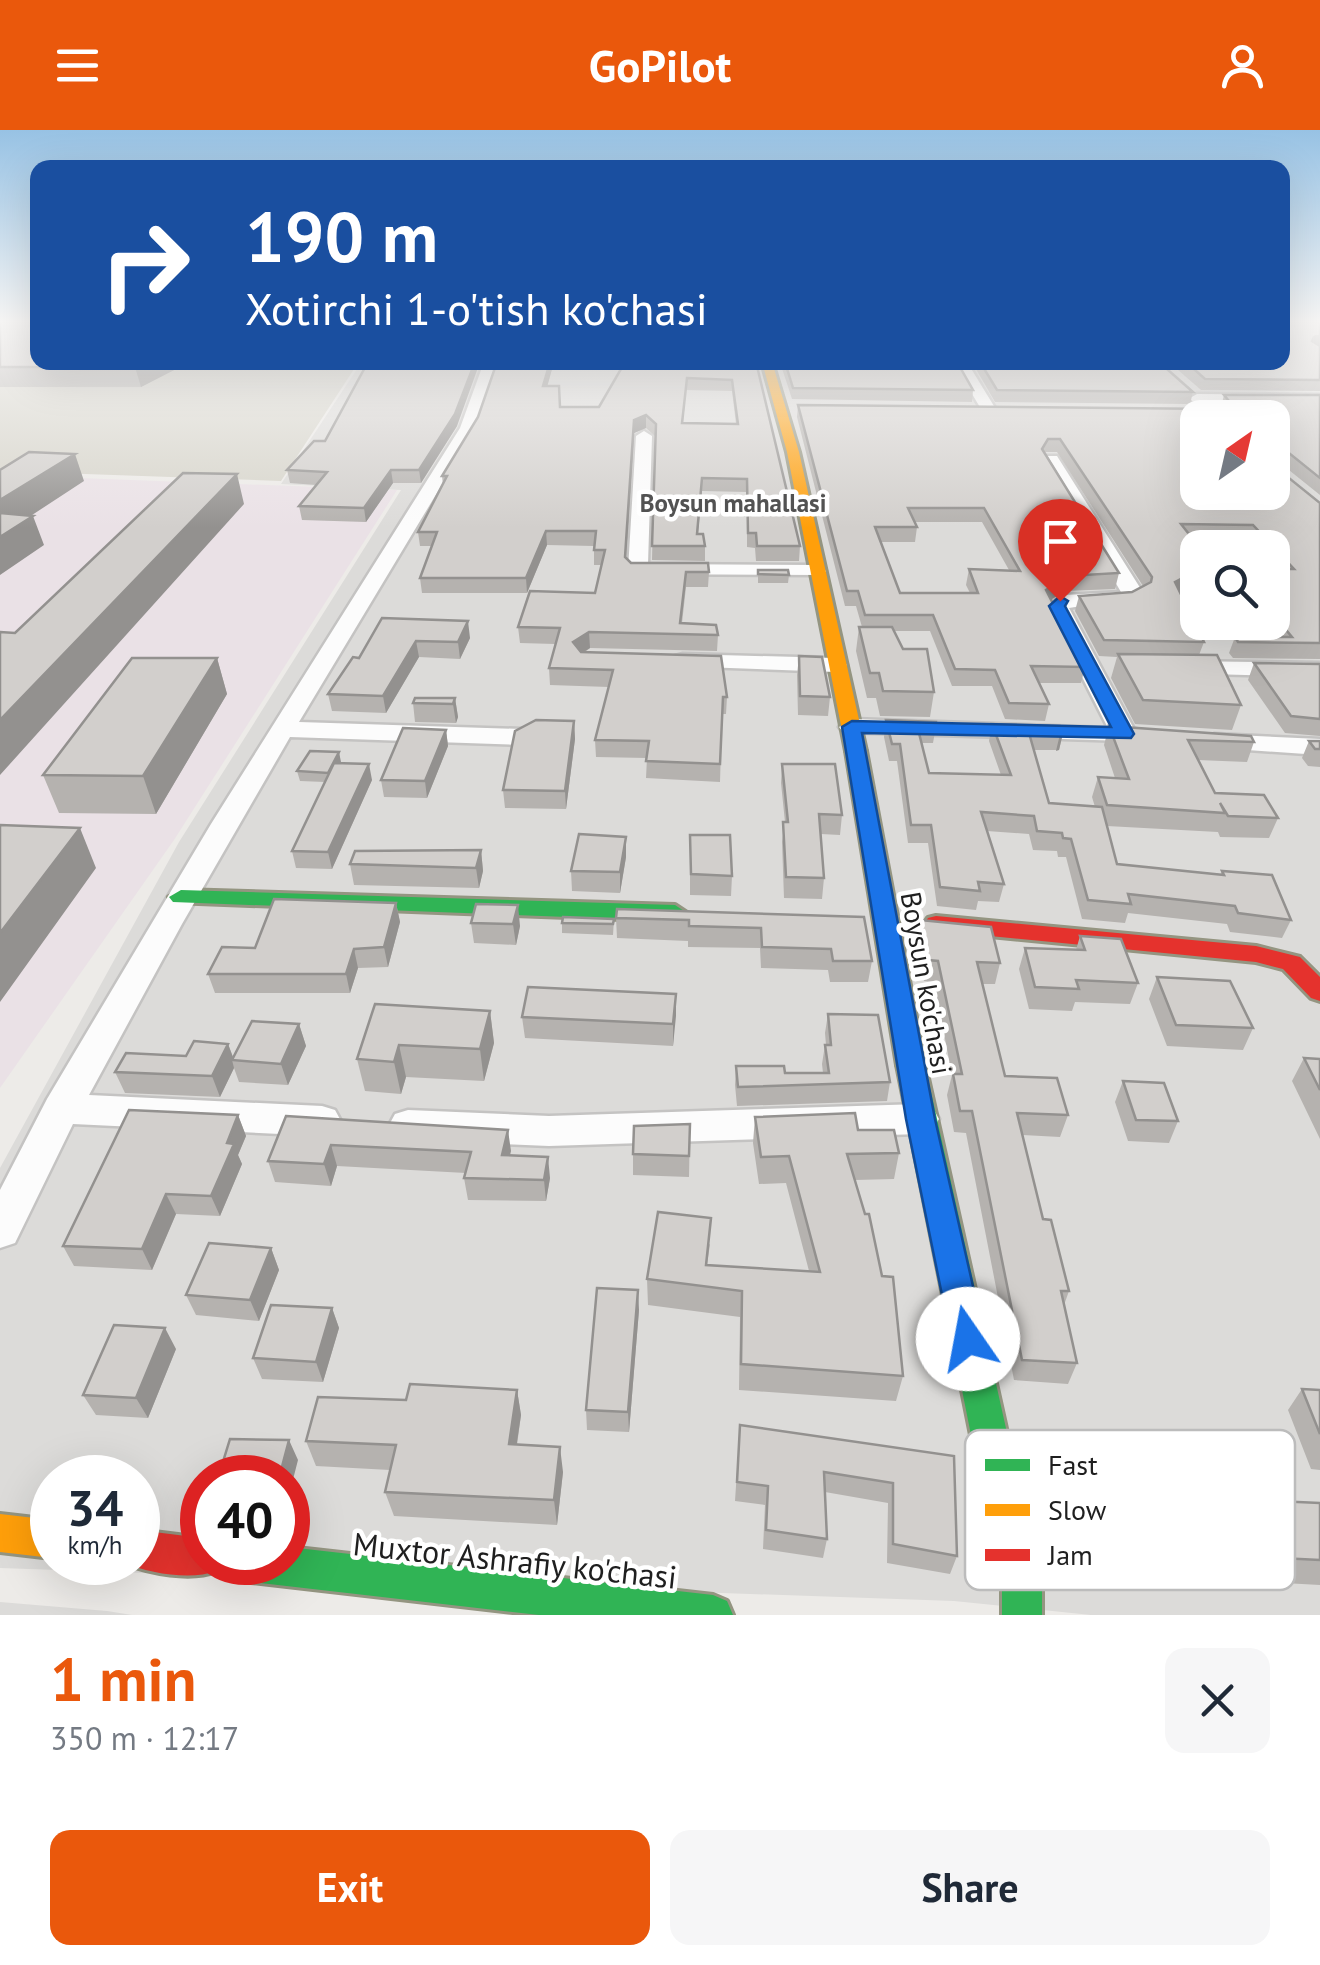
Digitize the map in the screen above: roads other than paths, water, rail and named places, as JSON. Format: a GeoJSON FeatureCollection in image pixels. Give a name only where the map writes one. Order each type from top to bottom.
{"type":"FeatureCollection","features":[{"type":"Feature","properties":{"kind":"street"},"geometry":{"type":"LineString","coordinates":[[0,1230],[60,1109],[180,897],[468,428],[481,389]]}},
{"type":"Feature","properties":{"kind":"street","name":"Boysun ko'chasi"},"geometry":{"type":"LineString","coordinates":[[782,389],[793,408],[816,572],[852,727],[875,919],[987,1430]]}},
{"type":"Feature","properties":{"kind":"street"},"geometry":{"type":"LineString","coordinates":[[976,389],[989,411]]}},
{"type":"Feature","properties":{"kind":"street"},"geometry":{"type":"LineString","coordinates":[[1290,401],[1320,399]]}},
{"type":"Feature","properties":{"kind":"street"},"geometry":{"type":"LineString","coordinates":[[970,410],[1008,411]]}},
{"type":"Feature","properties":{"kind":"street"},"geometry":{"type":"LineString","coordinates":[[644,436],[638,570],[816,572]]}},
{"type":"Feature","properties":{"kind":"street"},"geometry":{"type":"LineString","coordinates":[[1050,460],[1134,594],[1118,602],[1072,600],[1057,606],[1097,667],[1124,734]]}},
{"type":"Feature","properties":{"kind":"street"},"geometry":{"type":"LineString","coordinates":[[666,660],[835,665]]}},
{"type":"Feature","properties":{"kind":"street"},"geometry":{"type":"LineString","coordinates":[[1165,668],[1320,670]]}},
{"type":"Feature","properties":{"kind":"street"},"geometry":{"type":"LineString","coordinates":[[852,727],[1124,734],[1320,747]]}},
{"type":"Feature","properties":{"kind":"street"},"geometry":{"type":"LineString","coordinates":[[284,729],[521,736]]}},
{"type":"Feature","properties":{"kind":"street"},"geometry":{"type":"LineString","coordinates":[[180,897],[689,913]]}},
{"type":"Feature","properties":{"kind":"street"},"geometry":{"type":"LineString","coordinates":[[875,919],[1256,954],[1290,963],[1320,992]]}},
{"type":"Feature","properties":{"kind":"street"},"geometry":{"type":"LineString","coordinates":[[60,1109],[549,1131],[920,1119]]}},
{"type":"Feature","properties":{"kind":"street"},"geometry":{"type":"LineString","coordinates":[[0,1533],[30,1536]]}},
{"type":"Feature","properties":{"kind":"street","name":"Muxtor Ashrafiy ko'chasi"},"geometry":{"type":"LineString","coordinates":[[310,1569],[712,1615]]}},
{"type":"Feature","properties":{"kind":"district","name":"Boysun mahallasi"},"geometry":{"type":"Point","coordinates":[733,503]}}]}
